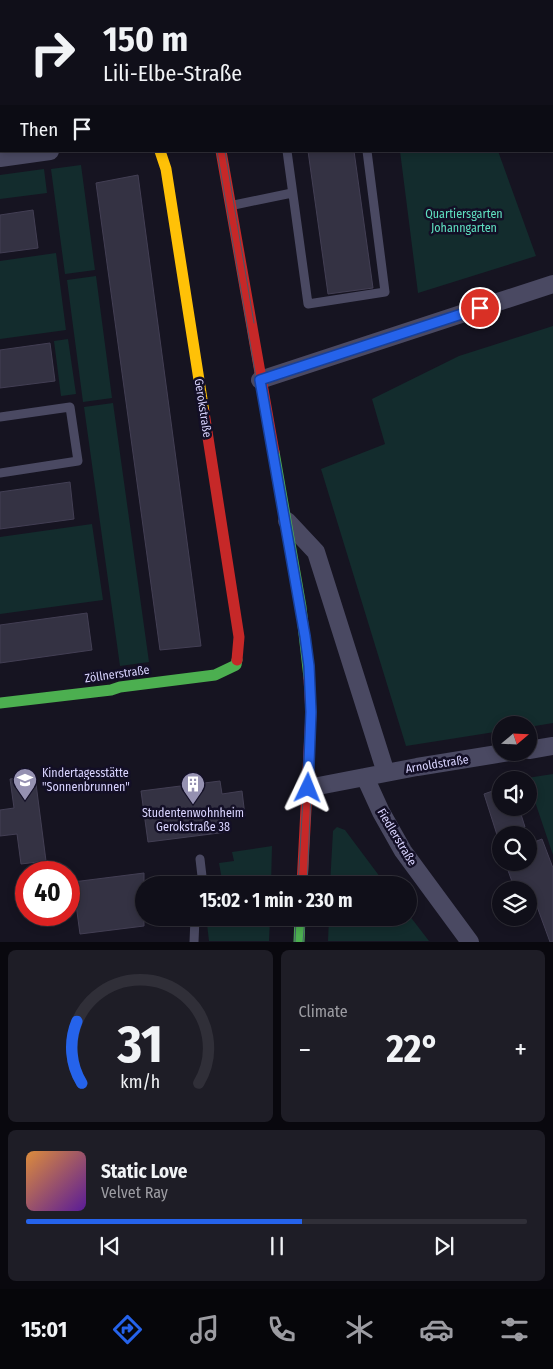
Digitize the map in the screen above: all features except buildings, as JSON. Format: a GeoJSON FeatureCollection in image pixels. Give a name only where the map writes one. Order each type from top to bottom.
{"type":"FeatureCollection","features":[{"type":"Feature","properties":{"kind":"street"},"geometry":{"type":"LineString","coordinates":[[0,158],[43,152]]}},
{"type":"Feature","properties":{"kind":"street","name":"Gerokstraße"},"geometry":{"type":"LineString","coordinates":[[160,152],[166,169],[239,637],[236,665]]}},
{"type":"Feature","properties":{"kind":"street"},"geometry":{"type":"LineString","coordinates":[[221,152],[301,607],[309,666],[311,712],[303,876]]}},
{"type":"Feature","properties":{"kind":"street"},"geometry":{"type":"LineString","coordinates":[[260,380],[553,284]]}},
{"type":"Feature","properties":{"kind":"street"},"geometry":{"type":"LineString","coordinates":[[285,518],[316,552],[386,773]]}},
{"type":"Feature","properties":{"kind":"street","name":"Zöllnerstraße"},"geometry":{"type":"LineString","coordinates":[[0,703],[215,675],[236,665]]}},
{"type":"Feature","properties":{"kind":"street"},"geometry":{"type":"LineString","coordinates":[[538,748],[553,746]]}},
{"type":"Feature","properties":{"kind":"street","name":"Arnoldstraße"},"geometry":{"type":"LineString","coordinates":[[365,777],[492,755]]}},
{"type":"Feature","properties":{"kind":"street"},"geometry":{"type":"LineString","coordinates":[[308,788],[365,777]]}},
{"type":"Feature","properties":{"kind":"street","name":"Fiedlerstraße"},"geometry":{"type":"LineString","coordinates":[[365,777],[381,812],[403,851],[470,942]]}},
{"type":"Feature","properties":{"kind":"street"},"geometry":{"type":"LineString","coordinates":[[299,942],[300,926]]}},
{"type":"Feature","properties":{"kind":"lane"},"geometry":{"type":"LineString","coordinates":[[287,152],[308,304],[385,292],[367,152]]}},
{"type":"Feature","properties":{"kind":"lane"},"geometry":{"type":"LineString","coordinates":[[232,206],[292,193]]}},
{"type":"Feature","properties":{"kind":"lane"},"geometry":{"type":"LineString","coordinates":[[0,417],[70,407],[78,461],[0,473]]}},
{"type":"Feature","properties":{"kind":"lane"},"geometry":{"type":"LineString","coordinates":[[200,858],[202,876]]}},
{"type":"Feature","properties":{"kind":"lane"},"geometry":{"type":"LineString","coordinates":[[194,942],[195,926]]}},
{"type":"Feature","properties":{"kind":"green space","name":"Quartiersgarten Johanngarten"},"geometry":{"type":"Polygon","coordinates":[[[400,152],[498,152],[536,256],[418,293],[400,152]]]}},
{"type":"Feature","properties":{"kind":"green space"},"geometry":{"type":"Polygon","coordinates":[[[81,165],[95,270],[65,274],[51,169],[81,165]]]}},
{"type":"Feature","properties":{"kind":"green space"},"geometry":{"type":"Polygon","coordinates":[[[44,169],[47,193],[0,199],[0,175],[44,169]]]}},
{"type":"Feature","properties":{"kind":"green space"},"geometry":{"type":"Polygon","coordinates":[[[56,253],[66,330],[0,339],[0,261],[56,253]]]}},
{"type":"Feature","properties":{"kind":"green space"},"geometry":{"type":"Polygon","coordinates":[[[96,276],[112,398],[83,402],[67,280],[96,276]]]}},
{"type":"Feature","properties":{"kind":"green space"},"geometry":{"type":"Polygon","coordinates":[[[553,326],[553,723],[538,726],[538,716],[492,716],[492,732],[406,746],[321,469],[385,444],[372,399],[459,356],[553,326]]]}},
{"type":"Feature","properties":{"kind":"green space"},"geometry":{"type":"Polygon","coordinates":[[[68,339],[76,394],[61,396],[54,341],[68,339]]]}},
{"type":"Feature","properties":{"kind":"green space"},"geometry":{"type":"Polygon","coordinates":[[[113,403],[149,662],[120,666],[84,407],[113,403]]]}},
{"type":"Feature","properties":{"kind":"green space"},"geometry":{"type":"Polygon","coordinates":[[[92,524],[103,600],[0,614],[0,537],[92,524]]]}},
{"type":"Feature","properties":{"kind":"green space"},"geometry":{"type":"Polygon","coordinates":[[[553,774],[553,855],[537,808],[537,776],[553,774]]]}},
{"type":"Feature","properties":{"kind":"green space"},"geometry":{"type":"Polygon","coordinates":[[[337,827],[345,830],[379,876],[330,876],[333,831],[337,827]]]}},
{"type":"Feature","properties":{"kind":"green space"},"geometry":{"type":"Polygon","coordinates":[[[272,846],[271,876],[221,876],[219,863],[234,861],[232,852],[272,846]]]}},
{"type":"Feature","properties":{"kind":"green space"},"geometry":{"type":"Polygon","coordinates":[[[417,925],[429,941],[328,941],[329,926],[417,925]]]}},
{"type":"Feature","properties":{"kind":"green space"},"geometry":{"type":"Polygon","coordinates":[[[207,926],[270,926],[269,941],[209,941],[207,926]]]}},
{"type":"Feature","properties":{"kind":"tram line"},"geometry":{"type":"LineString","coordinates":[[217,152],[306,667],[308,712],[299,876]]}},
{"type":"Feature","properties":{"kind":"tram line"},"geometry":{"type":"LineString","coordinates":[[225,152],[254,323]]}},
{"type":"Feature","properties":{"kind":"tram line"},"geometry":{"type":"LineString","coordinates":[[307,876],[313,748]]}},
{"type":"Feature","properties":{"kind":"tram line"},"geometry":{"type":"LineString","coordinates":[[295,942],[296,926]]}},
{"type":"Feature","properties":{"kind":"tram line"},"geometry":{"type":"LineString","coordinates":[[303,942],[304,926]]}},
{"type":"Feature","properties":{"kind":"traffic: fast"},"geometry":{"type":"LineString","coordinates":[[274,452],[301,607],[309,678]]}},
{"type":"Feature","properties":{"kind":"traffic: fast"},"geometry":{"type":"LineString","coordinates":[[0,703],[215,675],[236,665],[237,660]]}},
{"type":"Feature","properties":{"kind":"traffic: fast"},"geometry":{"type":"LineString","coordinates":[[299,942],[300,926]]}},
{"type":"Feature","properties":{"kind":"traffic: slow"},"geometry":{"type":"LineString","coordinates":[[160,152],[166,169],[204,412]]}},
{"type":"Feature","properties":{"kind":"traffic: jam"},"geometry":{"type":"LineString","coordinates":[[221,152],[274,452]]}},
{"type":"Feature","properties":{"kind":"traffic: jam"},"geometry":{"type":"LineString","coordinates":[[204,412],[239,637],[237,660]]}},
{"type":"Feature","properties":{"kind":"traffic: jam"},"geometry":{"type":"LineString","coordinates":[[302,876],[311,713],[309,678]]}},
{"type":"Feature","properties":{"kind":"place","name":"Kindertagesstätte \"Sonnenbrunnen\""},"geometry":{"type":"Point","coordinates":[25,801]}},
{"type":"Feature","properties":{"kind":"place","name":"Studentenwohnheim Gerokstraße 38"},"geometry":{"type":"Point","coordinates":[193,805]}},
{"type":"Feature","properties":{"kind":"route"},"geometry":{"type":"LineString","coordinates":[[308,788],[311,712],[309,666],[301,607],[260,380],[480,308]]}}]}
